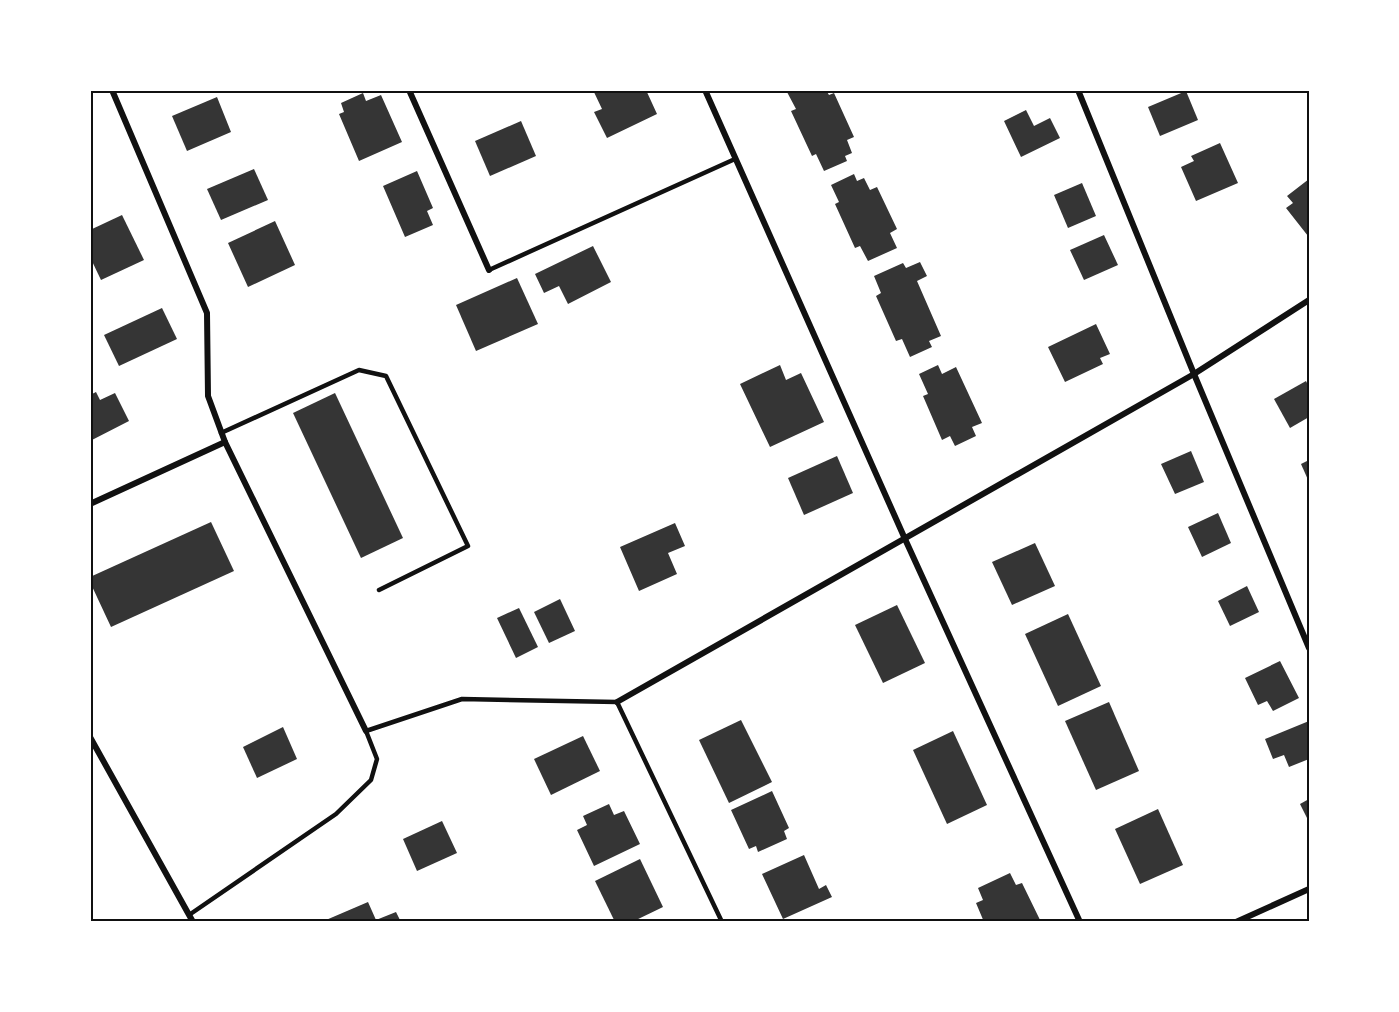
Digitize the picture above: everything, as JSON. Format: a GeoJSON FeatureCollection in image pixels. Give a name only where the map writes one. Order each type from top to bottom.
{"type":"FeatureCollection","features":[{"type":"Feature","properties":{"kind":"street"},"geometry":{"type":"LineString","coordinates":[[112,90],[207,313],[208,396],[221,433],[366,732]]}},
{"type":"Feature","properties":{"kind":"street"},"geometry":{"type":"LineString","coordinates":[[409,90],[489,270]]}},
{"type":"Feature","properties":{"kind":"street"},"geometry":{"type":"LineString","coordinates":[[705,90],[905,539],[1080,922]]}},
{"type":"Feature","properties":{"kind":"street"},"geometry":{"type":"LineString","coordinates":[[1078,90],[1309,648]]}},
{"type":"Feature","properties":{"kind":"street"},"geometry":{"type":"LineString","coordinates":[[617,702],[1194,374],[1309,300]]}},
{"type":"Feature","properties":{"kind":"street"},"geometry":{"type":"LineString","coordinates":[[90,504],[225,442]]}},
{"type":"Feature","properties":{"kind":"street"},"geometry":{"type":"LineString","coordinates":[[90,737],[193,922]]}},
{"type":"Feature","properties":{"kind":"street"},"geometry":{"type":"LineString","coordinates":[[1236,922],[1309,889]]}},
{"type":"Feature","properties":{"kind":"lane"},"geometry":{"type":"LineString","coordinates":[[489,270],[735,159]]}},
{"type":"Feature","properties":{"kind":"lane"},"geometry":{"type":"LineString","coordinates":[[221,433],[359,370],[386,376],[468,546],[379,590]]}},
{"type":"Feature","properties":{"kind":"lane"},"geometry":{"type":"LineString","coordinates":[[189,915],[336,814],[371,780],[377,759],[366,732],[462,699],[617,702],[722,922]]}},
{"type":"Feature","properties":{"kind":"building"},"geometry":{"type":"Polygon","coordinates":[[[593,90],[646,90],[657,114],[607,138],[594,112],[602,109],[593,90]]]}},
{"type":"Feature","properties":{"kind":"building"},"geometry":{"type":"Polygon","coordinates":[[[826,90],[829,95],[834,93],[854,137],[847,140],[852,153],[845,156],[847,161],[824,171],[816,154],[812,156],[791,111],[796,109],[787,92],[826,90]]]}},
{"type":"Feature","properties":{"kind":"building"},"geometry":{"type":"Polygon","coordinates":[[[1186,91],[1198,120],[1160,136],[1148,107],[1186,91]]]}},
{"type":"Feature","properties":{"kind":"building"},"geometry":{"type":"Polygon","coordinates":[[[363,93],[366,101],[381,95],[402,142],[359,161],[339,114],[344,112],[341,103],[363,93]]]}},
{"type":"Feature","properties":{"kind":"building"},"geometry":{"type":"Polygon","coordinates":[[[217,97],[231,132],[187,151],[172,116],[217,97]]]}},
{"type":"Feature","properties":{"kind":"building"},"geometry":{"type":"Polygon","coordinates":[[[1026,110],[1034,126],[1050,118],[1060,138],[1021,157],[1004,121],[1026,110]]]}},
{"type":"Feature","properties":{"kind":"building"},"geometry":{"type":"Polygon","coordinates":[[[521,121],[536,156],[490,176],[475,141],[521,121]]]}},
{"type":"Feature","properties":{"kind":"building"},"geometry":{"type":"Polygon","coordinates":[[[1220,143],[1238,183],[1196,201],[1181,167],[1194,161],[1191,156],[1220,143]]]}},
{"type":"Feature","properties":{"kind":"building"},"geometry":{"type":"Polygon","coordinates":[[[254,169],[268,200],[221,220],[207,189],[254,169]]]}},
{"type":"Feature","properties":{"kind":"building"},"geometry":{"type":"Polygon","coordinates":[[[417,171],[433,208],[427,211],[433,225],[405,237],[383,186],[417,171]]]}},
{"type":"Feature","properties":{"kind":"building"},"geometry":{"type":"Polygon","coordinates":[[[854,174],[857,181],[864,178],[870,190],[877,187],[897,229],[890,233],[897,248],[868,261],[860,246],[855,248],[835,204],[839,202],[831,185],[854,174]]]}},
{"type":"Feature","properties":{"kind":"building"},"geometry":{"type":"Polygon","coordinates":[[[1309,179],[1308,236],[1286,208],[1293,203],[1287,196],[1309,179]]]}},
{"type":"Feature","properties":{"kind":"building"},"geometry":{"type":"Polygon","coordinates":[[[1082,183],[1096,216],[1068,228],[1054,195],[1082,183]]]}},
{"type":"Feature","properties":{"kind":"building"},"geometry":{"type":"Polygon","coordinates":[[[122,215],[144,260],[101,280],[90,257],[90,230],[122,215]]]}},
{"type":"Feature","properties":{"kind":"building"},"geometry":{"type":"Polygon","coordinates":[[[275,221],[295,265],[248,287],[228,243],[275,221]]]}},
{"type":"Feature","properties":{"kind":"building"},"geometry":{"type":"Polygon","coordinates":[[[1104,235],[1118,265],[1084,280],[1070,250],[1104,235]]]}},
{"type":"Feature","properties":{"kind":"building"},"geometry":{"type":"Polygon","coordinates":[[[593,246],[611,282],[568,304],[559,286],[544,293],[535,274],[593,246]]]}},
{"type":"Feature","properties":{"kind":"building"},"geometry":{"type":"Polygon","coordinates":[[[920,262],[927,276],[917,281],[941,336],[929,341],[932,347],[910,357],[902,339],[896,341],[876,296],[881,293],[874,276],[903,263],[906,268],[920,262]]]}},
{"type":"Feature","properties":{"kind":"building"},"geometry":{"type":"Polygon","coordinates":[[[517,278],[538,324],[476,351],[456,305],[517,278]]]}},
{"type":"Feature","properties":{"kind":"building"},"geometry":{"type":"Polygon","coordinates":[[[162,308],[177,339],[119,366],[104,335],[162,308]]]}},
{"type":"Feature","properties":{"kind":"building"},"geometry":{"type":"Polygon","coordinates":[[[1096,324],[1110,354],[1100,358],[1103,364],[1065,382],[1048,347],[1096,324]]]}},
{"type":"Feature","properties":{"kind":"building"},"geometry":{"type":"Polygon","coordinates":[[[780,365],[786,380],[801,373],[824,422],[770,447],[740,384],[780,365]]]}},
{"type":"Feature","properties":{"kind":"building"},"geometry":{"type":"Polygon","coordinates":[[[938,365],[942,374],[956,367],[982,423],[972,427],[976,436],[955,446],[950,436],[942,440],[923,396],[928,394],[919,374],[938,365]]]}},
{"type":"Feature","properties":{"kind":"building"},"geometry":{"type":"Polygon","coordinates":[[[1306,381],[1309,387],[1309,417],[1290,428],[1274,399],[1306,381]]]}},
{"type":"Feature","properties":{"kind":"building"},"geometry":{"type":"Polygon","coordinates":[[[96,392],[100,400],[115,393],[129,421],[90,441],[90,395],[96,392]]]}},
{"type":"Feature","properties":{"kind":"building"},"geometry":{"type":"Polygon","coordinates":[[[335,393],[403,538],[361,558],[293,413],[335,393]]]}},
{"type":"Feature","properties":{"kind":"building"},"geometry":{"type":"Polygon","coordinates":[[[1191,451],[1204,482],[1175,494],[1161,464],[1191,451]]]}},
{"type":"Feature","properties":{"kind":"building"},"geometry":{"type":"Polygon","coordinates":[[[837,456],[853,493],[804,515],[788,478],[837,456]]]}},
{"type":"Feature","properties":{"kind":"building"},"geometry":{"type":"Polygon","coordinates":[[[1309,460],[1309,482],[1301,464],[1309,460]]]}},
{"type":"Feature","properties":{"kind":"building"},"geometry":{"type":"Polygon","coordinates":[[[1218,513],[1231,543],[1202,557],[1188,527],[1218,513]]]}},
{"type":"Feature","properties":{"kind":"building"},"geometry":{"type":"Polygon","coordinates":[[[211,522],[234,571],[111,627],[90,582],[90,577],[211,522]]]}},
{"type":"Feature","properties":{"kind":"building"},"geometry":{"type":"Polygon","coordinates":[[[675,523],[685,546],[668,553],[677,574],[639,591],[620,547],[675,523]]]}},
{"type":"Feature","properties":{"kind":"building"},"geometry":{"type":"Polygon","coordinates":[[[1035,543],[1055,586],[1012,605],[992,562],[1035,543]]]}},
{"type":"Feature","properties":{"kind":"building"},"geometry":{"type":"Polygon","coordinates":[[[1247,586],[1259,612],[1230,626],[1218,601],[1247,586]]]}},
{"type":"Feature","properties":{"kind":"building"},"geometry":{"type":"Polygon","coordinates":[[[560,599],[575,631],[549,643],[534,612],[560,599]]]}},
{"type":"Feature","properties":{"kind":"building"},"geometry":{"type":"Polygon","coordinates":[[[897,605],[925,663],[883,683],[855,625],[897,605]]]}},
{"type":"Feature","properties":{"kind":"building"},"geometry":{"type":"Polygon","coordinates":[[[519,608],[538,647],[516,658],[497,618],[519,608]]]}},
{"type":"Feature","properties":{"kind":"building"},"geometry":{"type":"Polygon","coordinates":[[[1068,614],[1101,686],[1058,706],[1025,634],[1068,614]]]}},
{"type":"Feature","properties":{"kind":"building"},"geometry":{"type":"Polygon","coordinates":[[[1280,661],[1299,698],[1273,711],[1267,701],[1258,705],[1245,678],[1280,661]]]}},
{"type":"Feature","properties":{"kind":"building"},"geometry":{"type":"Polygon","coordinates":[[[1109,702],[1139,771],[1096,790],[1065,721],[1109,702]]]}},
{"type":"Feature","properties":{"kind":"building"},"geometry":{"type":"Polygon","coordinates":[[[741,720],[772,782],[729,803],[699,740],[741,720]]]}},
{"type":"Feature","properties":{"kind":"building"},"geometry":{"type":"Polygon","coordinates":[[[1309,721],[1309,759],[1289,767],[1284,755],[1273,759],[1265,739],[1309,721]]]}},
{"type":"Feature","properties":{"kind":"building"},"geometry":{"type":"Polygon","coordinates":[[[283,727],[297,759],[257,778],[243,747],[283,727]]]}},
{"type":"Feature","properties":{"kind":"building"},"geometry":{"type":"Polygon","coordinates":[[[953,731],[987,805],[947,824],[913,750],[953,731]]]}},
{"type":"Feature","properties":{"kind":"building"},"geometry":{"type":"Polygon","coordinates":[[[583,736],[600,771],[551,795],[534,759],[583,736]]]}},
{"type":"Feature","properties":{"kind":"building"},"geometry":{"type":"Polygon","coordinates":[[[772,791],[789,828],[784,831],[787,839],[758,852],[756,846],[749,849],[731,810],[772,791]]]}},
{"type":"Feature","properties":{"kind":"building"},"geometry":{"type":"Polygon","coordinates":[[[1309,799],[1309,822],[1300,804],[1309,799]]]}},
{"type":"Feature","properties":{"kind":"building"},"geometry":{"type":"Polygon","coordinates":[[[609,804],[614,815],[624,811],[640,844],[594,866],[577,830],[587,825],[583,816],[609,804]]]}},
{"type":"Feature","properties":{"kind":"building"},"geometry":{"type":"Polygon","coordinates":[[[1158,809],[1183,865],[1140,884],[1115,829],[1158,809]]]}},
{"type":"Feature","properties":{"kind":"building"},"geometry":{"type":"Polygon","coordinates":[[[442,821],[457,853],[417,871],[403,839],[442,821]]]}},
{"type":"Feature","properties":{"kind":"building"},"geometry":{"type":"Polygon","coordinates":[[[804,855],[819,889],[826,885],[832,897],[783,919],[762,874],[804,855]]]}},
{"type":"Feature","properties":{"kind":"building"},"geometry":{"type":"Polygon","coordinates":[[[640,859],[663,907],[632,922],[615,922],[595,881],[640,859]]]}},
{"type":"Feature","properties":{"kind":"building"},"geometry":{"type":"Polygon","coordinates":[[[1010,873],[1016,885],[1022,883],[1041,922],[984,922],[976,903],[983,900],[978,888],[1010,873]]]}},
{"type":"Feature","properties":{"kind":"building"},"geometry":{"type":"Polygon","coordinates":[[[368,902],[376,920],[396,912],[401,922],[327,922],[326,920],[368,902]]]}}]}
